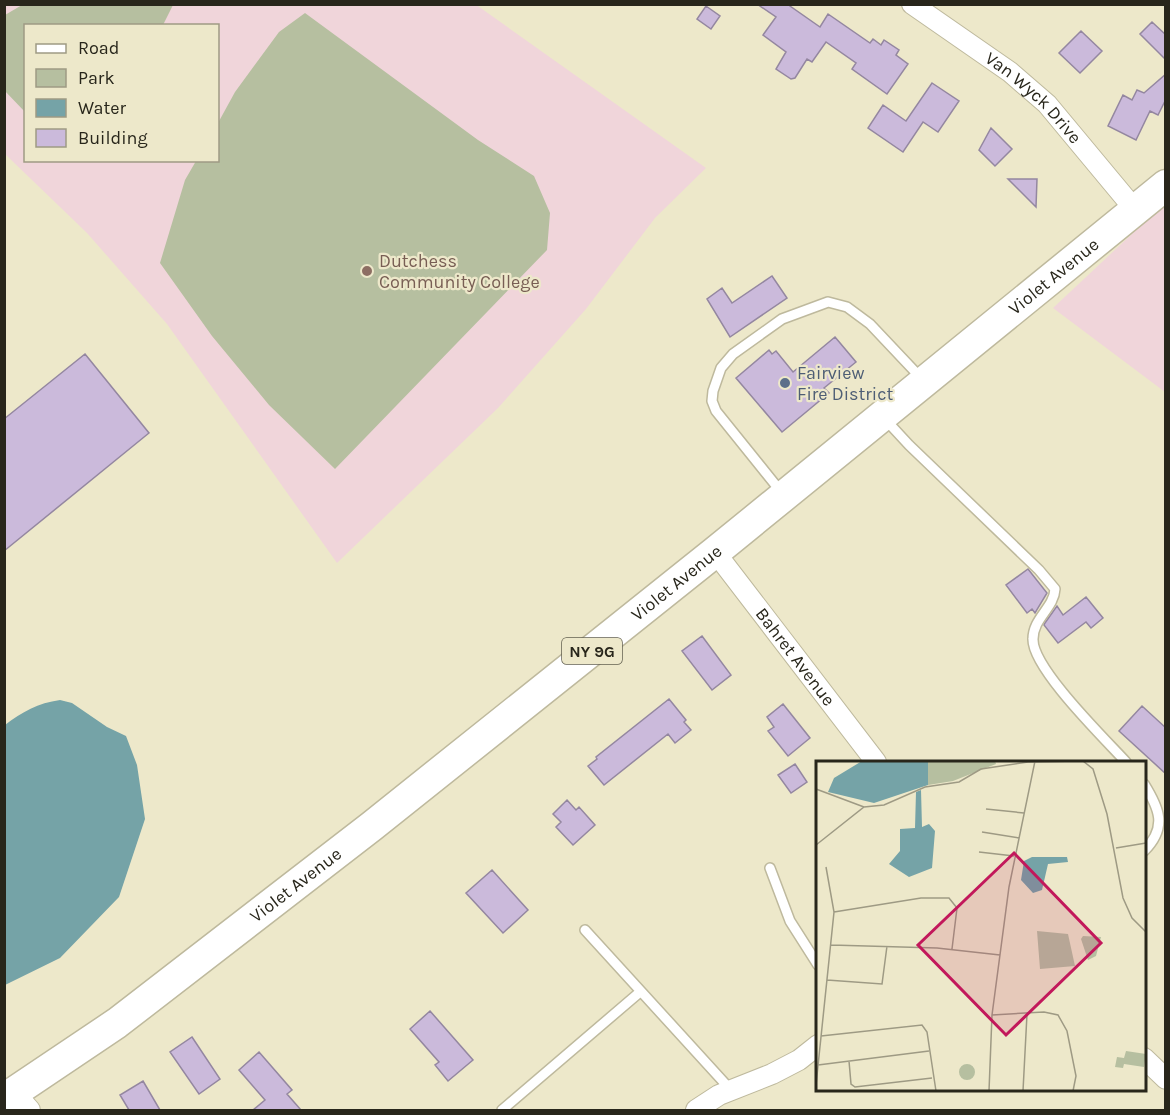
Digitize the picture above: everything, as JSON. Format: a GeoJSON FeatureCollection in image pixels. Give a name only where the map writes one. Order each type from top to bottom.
{"type":"FeatureCollection","features":[{"type":"Feature","properties":{"kind":"main road","name":"Violet Avenue"},"geometry":{"type":"LineString","coordinates":[[16,1100],[242,928],[470,749],[1166,185]]}},
{"type":"Feature","properties":{"kind":"street","name":"Van Wyck Drive"},"geometry":{"type":"LineString","coordinates":[[912,4],[1010,72],[1047,104],[1136,211]]}},
{"type":"Feature","properties":{"kind":"street","name":"Bahret Avenue"},"geometry":{"type":"LineString","coordinates":[[715,552],[875,761]]}},
{"type":"Feature","properties":{"kind":"street"},"geometry":{"type":"LineString","coordinates":[[696,1110],[730,1089],[772,1074],[799,1060],[816,1047]]}},
{"type":"Feature","properties":{"kind":"street"},"geometry":{"type":"LineString","coordinates":[[1146,1060],[1166,1079]]}},
{"type":"Feature","properties":{"kind":"lane"},"geometry":{"type":"LineString","coordinates":[[784,496],[716,411],[712,401],[721,368],[733,354],[782,319],[828,302],[847,307],[870,324],[924,382]]}},
{"type":"Feature","properties":{"kind":"lane"},"geometry":{"type":"LineString","coordinates":[[882,416],[909,445],[1040,570],[1055,590],[1054,599],[1038,621],[1033,639],[1038,659],[1058,687],[1125,761]]}},
{"type":"Feature","properties":{"kind":"lane"},"geometry":{"type":"LineString","coordinates":[[1146,787],[1160,812],[1159,826],[1146,848]]}},
{"type":"Feature","properties":{"kind":"lane"},"geometry":{"type":"LineString","coordinates":[[770,868],[790,921],[816,962]]}},
{"type":"Feature","properties":{"kind":"lane"},"geometry":{"type":"LineString","coordinates":[[585,930],[730,1089]]}},
{"type":"Feature","properties":{"kind":"lane"},"geometry":{"type":"LineString","coordinates":[[506,1109],[640,992]]}},
{"type":"Feature","properties":{"kind":"shaded area","name":"Dutchess Community College"},"geometry":{"type":"Polygon","coordinates":[[[475,4],[706,168],[655,218],[586,309],[498,408],[337,563],[167,324],[87,233],[5,154],[5,5],[475,4]]]}},
{"type":"Feature","properties":{"kind":"shaded area"},"geometry":{"type":"Polygon","coordinates":[[[1165,203],[1165,392],[1053,308],[1165,203]]]}},
{"type":"Feature","properties":{"kind":"green space"},"geometry":{"type":"Polygon","coordinates":[[[22,4],[173,5],[164,24],[24,24],[24,111],[4,90],[5,15],[22,4]]]}},
{"type":"Feature","properties":{"kind":"green space"},"geometry":{"type":"Polygon","coordinates":[[[305,13],[478,140],[534,176],[550,213],[547,250],[335,469],[269,405],[212,336],[160,263],[185,180],[195,162],[219,162],[219,121],[235,92],[279,32],[305,13]]]}},
{"type":"Feature","properties":{"kind":"water"},"geometry":{"type":"Polygon","coordinates":[[[60,700],[72,703],[107,727],[126,736],[137,765],[145,819],[119,897],[60,958],[5,985],[5,725],[31,709],[60,700]]]}},
{"type":"Feature","properties":{"kind":"building"},"geometry":{"type":"Polygon","coordinates":[[[757,4],[787,4],[820,27],[828,14],[870,43],[873,39],[881,45],[884,40],[899,50],[896,55],[908,64],[887,94],[852,69],[856,63],[826,42],[812,62],[807,59],[795,78],[791,79],[776,69],[786,52],[763,35],[776,17],[757,4]]]}},
{"type":"Feature","properties":{"kind":"building"},"geometry":{"type":"Polygon","coordinates":[[[706,6],[720,16],[711,29],[697,19],[706,6]]]}},
{"type":"Feature","properties":{"kind":"building"},"geometry":{"type":"Polygon","coordinates":[[[1152,22],[1166,35],[1166,60],[1140,34],[1152,22]]]}},
{"type":"Feature","properties":{"kind":"building"},"geometry":{"type":"Polygon","coordinates":[[[1081,31],[1102,51],[1080,73],[1059,53],[1081,31]]]}},
{"type":"Feature","properties":{"kind":"building"},"geometry":{"type":"Polygon","coordinates":[[[1166,74],[1166,99],[1158,115],[1150,111],[1136,140],[1108,126],[1123,95],[1132,100],[1137,90],[1144,93],[1166,74]]]}},
{"type":"Feature","properties":{"kind":"building"},"geometry":{"type":"Polygon","coordinates":[[[932,83],[959,101],[938,132],[923,122],[903,152],[868,128],[883,105],[906,121],[932,83]]]}},
{"type":"Feature","properties":{"kind":"building"},"geometry":{"type":"Polygon","coordinates":[[[991,128],[1012,149],[995,166],[979,150],[991,128]]]}},
{"type":"Feature","properties":{"kind":"building"},"geometry":{"type":"Polygon","coordinates":[[[1008,179],[1037,179],[1036,207],[1008,179]]]}},
{"type":"Feature","properties":{"kind":"building"},"geometry":{"type":"Polygon","coordinates":[[[772,276],[787,298],[730,337],[707,299],[722,288],[732,303],[772,276]]]}},
{"type":"Feature","properties":{"kind":"building","name":"Fairview Fire District"},"geometry":{"type":"Polygon","coordinates":[[[835,337],[856,362],[824,388],[829,393],[782,432],[736,378],[769,350],[772,354],[776,351],[793,372],[835,337]]]}},
{"type":"Feature","properties":{"kind":"building"},"geometry":{"type":"Polygon","coordinates":[[[85,354],[149,433],[4,551],[4,419],[85,354]]]}},
{"type":"Feature","properties":{"kind":"building"},"geometry":{"type":"Polygon","coordinates":[[[1028,569],[1047,593],[1035,613],[1032,609],[1027,613],[1006,585],[1028,569]]]}},
{"type":"Feature","properties":{"kind":"building"},"geometry":{"type":"Polygon","coordinates":[[[1086,597],[1103,618],[1091,628],[1086,622],[1058,643],[1044,625],[1045,623],[1057,606],[1063,615],[1086,597]]]}},
{"type":"Feature","properties":{"kind":"building"},"geometry":{"type":"Polygon","coordinates":[[[702,636],[731,675],[712,690],[682,651],[702,636]]]}},
{"type":"Feature","properties":{"kind":"building"},"geometry":{"type":"Polygon","coordinates":[[[669,699],[691,730],[675,743],[668,734],[604,785],[588,766],[597,759],[596,757],[669,699]]]}},
{"type":"Feature","properties":{"kind":"building"},"geometry":{"type":"Polygon","coordinates":[[[783,704],[810,738],[788,756],[768,731],[774,727],[767,717],[783,704]]]}},
{"type":"Feature","properties":{"kind":"building"},"geometry":{"type":"Polygon","coordinates":[[[1142,706],[1166,728],[1166,774],[1119,731],[1142,706]]]}},
{"type":"Feature","properties":{"kind":"building"},"geometry":{"type":"Polygon","coordinates":[[[795,764],[807,782],[791,793],[778,775],[795,764]]]}},
{"type":"Feature","properties":{"kind":"building"},"geometry":{"type":"Polygon","coordinates":[[[567,800],[576,810],[579,807],[595,825],[573,845],[556,827],[561,822],[553,814],[567,800]]]}},
{"type":"Feature","properties":{"kind":"building"},"geometry":{"type":"Polygon","coordinates":[[[492,870],[528,910],[503,933],[466,893],[492,870]]]}},
{"type":"Feature","properties":{"kind":"building"},"geometry":{"type":"Polygon","coordinates":[[[430,1011],[473,1060],[448,1081],[435,1065],[439,1062],[410,1029],[430,1011]]]}},
{"type":"Feature","properties":{"kind":"building"},"geometry":{"type":"Polygon","coordinates":[[[192,1037],[220,1079],[199,1094],[170,1052],[192,1037]]]}},
{"type":"Feature","properties":{"kind":"building"},"geometry":{"type":"Polygon","coordinates":[[[259,1052],[292,1090],[287,1094],[301,1110],[253,1110],[265,1100],[239,1070],[259,1052]]]}},
{"type":"Feature","properties":{"kind":"building"},"geometry":{"type":"Polygon","coordinates":[[[143,1081],[160,1110],[129,1110],[120,1095],[143,1081]]]}},
{"type":"Feature","properties":{"kind":"place","name":"Dutchess Community College"},"geometry":{"type":"Point","coordinates":[367,271]}},
{"type":"Feature","properties":{"kind":"place","name":"Fairview Fire District"},"geometry":{"type":"Point","coordinates":[785,383]}}]}
